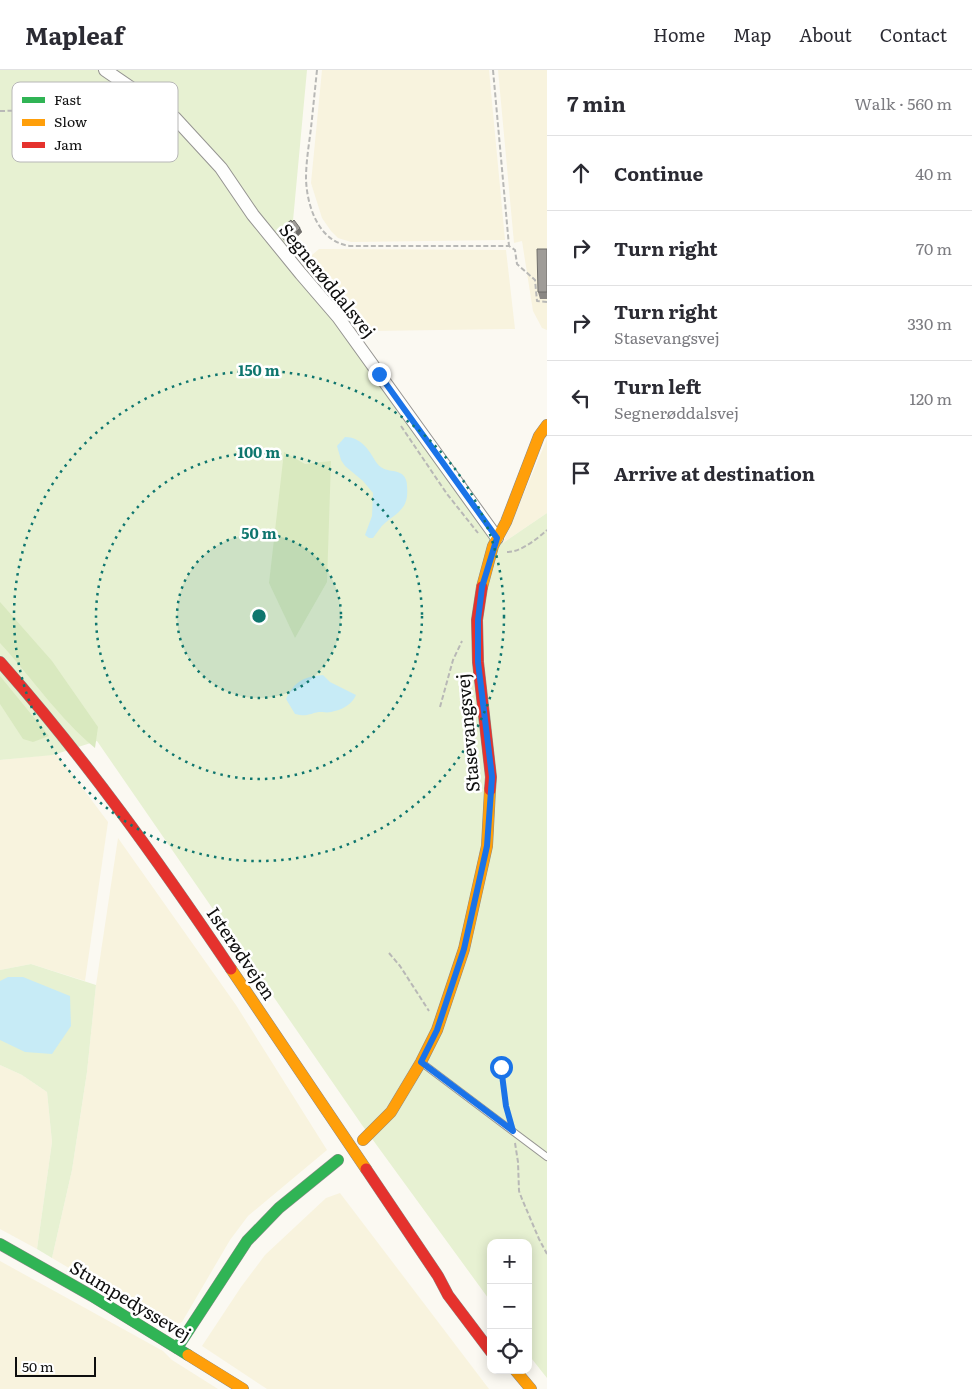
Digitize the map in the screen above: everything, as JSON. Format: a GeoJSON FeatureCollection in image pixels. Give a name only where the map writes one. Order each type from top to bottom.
{"type":"FeatureCollection","features":[{"type":"Feature","properties":{"kind":"main road","name":"Stasevangsvej"},"geometry":{"type":"LineString","coordinates":[[363,1140],[391,1112],[421,1062],[440,1021],[464,949],[487,846],[492,777],[478,662],[478,620],[482,587],[495,542],[506,522],[539,436],[547,425]]}},
{"type":"Feature","properties":{"kind":"main road","name":"Isterødvejen"},"geometry":{"type":"LineString","coordinates":[[0,662],[44,712],[106,791],[176,887],[438,1276],[448,1295],[487,1347]]}},
{"type":"Feature","properties":{"kind":"main road"},"geometry":{"type":"LineString","coordinates":[[177,1348],[247,1241],[279,1208],[338,1160]]}},
{"type":"Feature","properties":{"kind":"main road","name":"Stumpedyssevej"},"geometry":{"type":"LineString","coordinates":[[0,1244],[34,1262],[243,1389]]}},
{"type":"Feature","properties":{"kind":"main road","name":"Isterødvejen"},"geometry":{"type":"LineString","coordinates":[[438,1276],[454,1292],[487,1334]]}},
{"type":"Feature","properties":{"kind":"main road"},"geometry":{"type":"LineString","coordinates":[[507,1374],[518,1389]]}},
{"type":"Feature","properties":{"kind":"main road"},"geometry":{"type":"LineString","coordinates":[[518,1374],[531,1389]]}},
{"type":"Feature","properties":{"kind":"street","name":"Segnerøddalsvej"},"geometry":{"type":"LineString","coordinates":[[105,70],[122,82]]}},
{"type":"Feature","properties":{"kind":"street","name":"Segnerøddalsvej"},"geometry":{"type":"LineString","coordinates":[[178,122],[221,168],[253,215],[300,274],[338,316],[495,542]]}},
{"type":"Feature","properties":{"kind":"lane"},"geometry":{"type":"LineString","coordinates":[[421,1062],[547,1157]]}},
{"type":"Feature","properties":{"kind":"path"},"geometry":{"type":"LineString","coordinates":[[317,70],[306,177],[308,197],[317,222],[328,237],[341,245],[352,246],[509,246],[515,250],[516,264],[535,280],[537,301],[547,302]]}},
{"type":"Feature","properties":{"kind":"path"},"geometry":{"type":"LineString","coordinates":[[493,70],[509,246]]}},
{"type":"Feature","properties":{"kind":"path"},"geometry":{"type":"LineString","coordinates":[[398,423],[447,494],[477,532],[495,542],[505,552],[511,552],[525,546],[547,530]]}},
{"type":"Feature","properties":{"kind":"path"},"geometry":{"type":"LineString","coordinates":[[440,707],[450,668],[463,640]]}},
{"type":"Feature","properties":{"kind":"path"},"geometry":{"type":"LineString","coordinates":[[389,953],[400,966],[428,1010],[440,1021]]}},
{"type":"Feature","properties":{"kind":"path"},"geometry":{"type":"LineString","coordinates":[[504,1058],[501,1067],[509,1122],[513,1131],[518,1162],[519,1190],[547,1254]]}},
{"type":"Feature","properties":{"kind":"shaded area"},"geometry":{"type":"Polygon","coordinates":[[[322,70],[489,70],[505,240],[351,242],[338,238],[322,218],[311,183],[322,70]]]}},
{"type":"Feature","properties":{"kind":"shaded area"},"geometry":{"type":"Polygon","coordinates":[[[498,70],[547,70],[547,330],[542,328],[533,311],[522,241],[514,243],[498,70]]]}},
{"type":"Feature","properties":{"kind":"shaded area"},"geometry":{"type":"Polygon","coordinates":[[[319,249],[506,250],[515,329],[370,331],[360,329],[311,268],[312,255],[319,249]]]}},
{"type":"Feature","properties":{"kind":"shaded area"},"geometry":{"type":"Polygon","coordinates":[[[547,439],[547,513],[503,543],[547,439]]]}},
{"type":"Feature","properties":{"kind":"shaded area"},"geometry":{"type":"Polygon","coordinates":[[[57,754],[108,822],[85,981],[31,964],[0,970],[0,760],[57,754]]]}},
{"type":"Feature","properties":{"kind":"shaded area"},"geometry":{"type":"Polygon","coordinates":[[[118,838],[236,1005],[327,1150],[248,1216],[230,1240],[182,1322],[174,1325],[164,1324],[52,1258],[72,1170],[87,1072],[96,985],[118,838]]]}},
{"type":"Feature","properties":{"kind":"shaded area"},"geometry":{"type":"Polygon","coordinates":[[[0,1065],[22,1075],[47,1092],[52,1142],[37,1249],[0,1229],[0,1065]]]}},
{"type":"Feature","properties":{"kind":"shaded area"},"geometry":{"type":"Polygon","coordinates":[[[340,1193],[489,1389],[267,1389],[202,1346],[241,1287],[265,1255],[326,1198],[340,1193]]]}},
{"type":"Feature","properties":{"kind":"shaded area"},"geometry":{"type":"Polygon","coordinates":[[[0,1261],[163,1351],[172,1360],[218,1389],[0,1389],[0,1261]]]}},
{"type":"Feature","properties":{"kind":"green space"},"geometry":{"type":"Polygon","coordinates":[[[0,70],[307,70],[290,253],[503,543],[547,513],[547,1378],[532,1359],[532,1239],[487,1239],[487,1297],[362,1125],[97,741],[53,755],[0,760],[0,70]]]}},
{"type":"Feature","properties":{"kind":"green space"},"geometry":{"type":"Polygon","coordinates":[[[284,452],[305,464],[331,461],[327,582],[295,638],[269,583],[284,452]]]}},
{"type":"Feature","properties":{"kind":"green space"},"geometry":{"type":"Polygon","coordinates":[[[0,602],[52,661],[98,727],[95,748],[69,724],[0,643],[0,602]]]}},
{"type":"Feature","properties":{"kind":"green space"},"geometry":{"type":"Polygon","coordinates":[[[0,676],[49,736],[33,742],[23,739],[0,704],[0,676]]]}},
{"type":"Feature","properties":{"kind":"green space"},"geometry":{"type":"Polygon","coordinates":[[[31,964],[96,985],[87,1072],[72,1170],[52,1258],[37,1249],[52,1142],[47,1092],[22,1075],[0,1065],[0,970],[31,964]]]}},
{"type":"Feature","properties":{"kind":"water"},"geometry":{"type":"Polygon","coordinates":[[[345,437],[356,439],[367,449],[379,466],[386,470],[400,473],[407,482],[407,499],[405,504],[399,512],[382,526],[373,538],[365,535],[372,516],[373,493],[341,460],[337,446],[345,437]]]}},
{"type":"Feature","properties":{"kind":"water"},"geometry":{"type":"Polygon","coordinates":[[[323,675],[330,682],[356,695],[352,702],[335,711],[305,715],[295,714],[286,699],[293,688],[300,681],[323,675]]]}},
{"type":"Feature","properties":{"kind":"water"},"geometry":{"type":"Polygon","coordinates":[[[8,977],[23,977],[70,996],[71,1026],[52,1054],[25,1052],[0,1040],[0,981],[8,977]]]}},
{"type":"Feature","properties":{"kind":"building"},"geometry":{"type":"Polygon","coordinates":[[[291,220],[292,222],[294,220],[300,228],[287,241],[278,231],[291,220]]]}},
{"type":"Feature","properties":{"kind":"building"},"geometry":{"type":"Polygon","coordinates":[[[537,249],[547,249],[547,292],[538,292],[537,249]]]}},
{"type":"Feature","properties":{"kind":"traffic: fast"},"geometry":{"type":"LineString","coordinates":[[177,1348],[247,1241],[279,1208],[338,1160]]}},
{"type":"Feature","properties":{"kind":"traffic: fast"},"geometry":{"type":"LineString","coordinates":[[0,1244],[92,1296],[188,1355]]}},
{"type":"Feature","properties":{"kind":"traffic: slow"},"geometry":{"type":"LineString","coordinates":[[482,587],[493,546],[506,522],[539,436],[547,425]]}},
{"type":"Feature","properties":{"kind":"traffic: slow"},"geometry":{"type":"LineString","coordinates":[[363,1140],[391,1112],[421,1062],[437,1030],[464,949],[487,846],[490,790]]}},
{"type":"Feature","properties":{"kind":"traffic: slow"},"geometry":{"type":"LineString","coordinates":[[231,969],[366,1169]]}},
{"type":"Feature","properties":{"kind":"traffic: slow"},"geometry":{"type":"LineString","coordinates":[[188,1355],[243,1389]]}},
{"type":"Feature","properties":{"kind":"traffic: slow"},"geometry":{"type":"LineString","coordinates":[[518,1374],[531,1389]]}},
{"type":"Feature","properties":{"kind":"traffic: jam"},"geometry":{"type":"LineString","coordinates":[[482,587],[477,620],[478,662],[491,777],[490,790]]}},
{"type":"Feature","properties":{"kind":"traffic: jam"},"geometry":{"type":"LineString","coordinates":[[0,662],[62,735],[120,811],[231,969]]}},
{"type":"Feature","properties":{"kind":"traffic: jam"},"geometry":{"type":"LineString","coordinates":[[366,1169],[438,1276],[448,1295],[487,1347]]}},
{"type":"Feature","properties":{"kind":"route"},"geometry":{"type":"LineString","coordinates":[[379,374],[497,538],[482,587],[478,620],[478,662],[492,777],[487,846],[464,949],[437,1030],[421,1062],[513,1131],[506,1106],[501,1067]]}}]}
